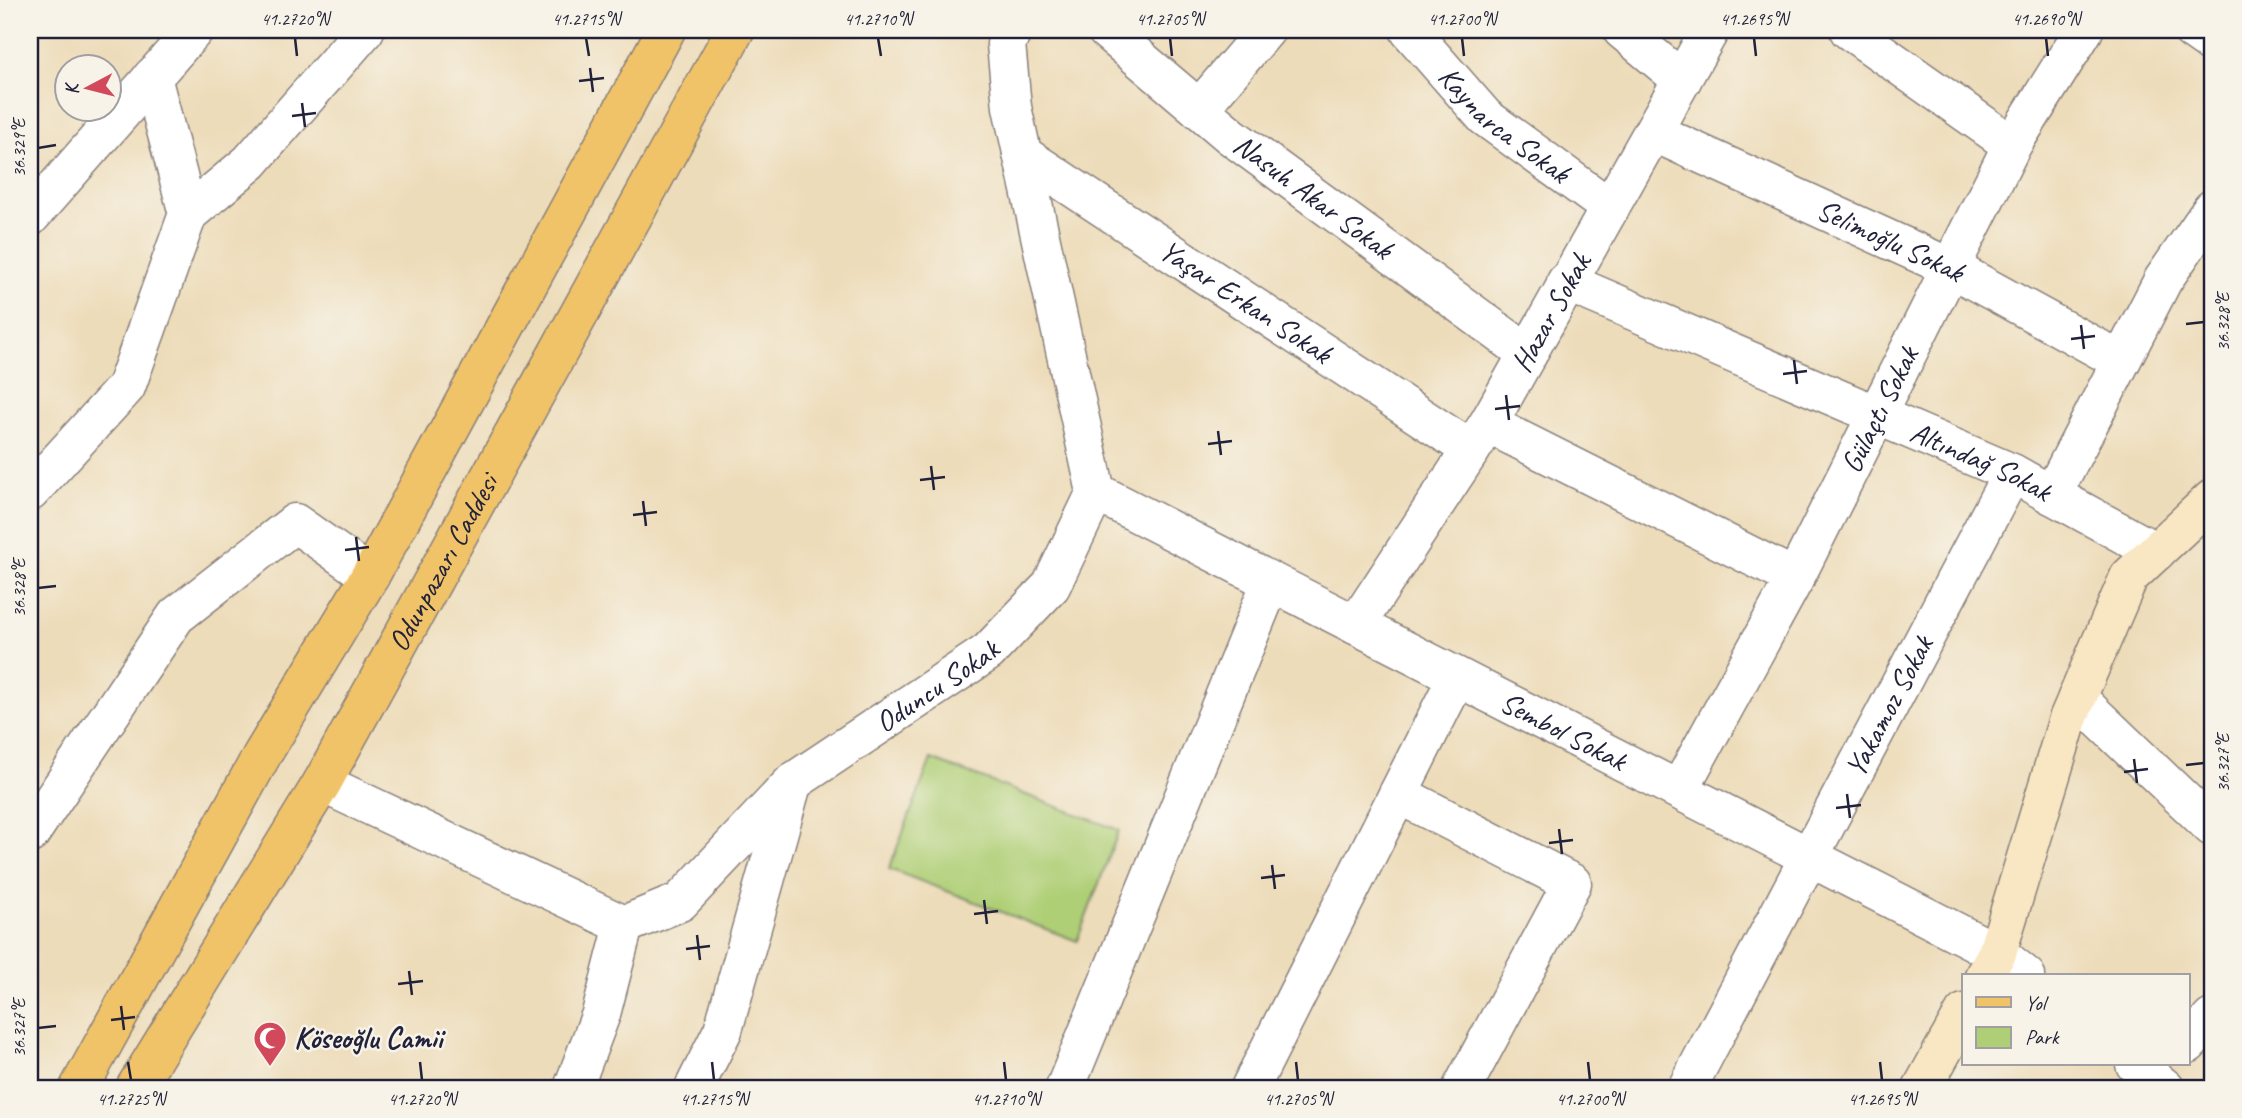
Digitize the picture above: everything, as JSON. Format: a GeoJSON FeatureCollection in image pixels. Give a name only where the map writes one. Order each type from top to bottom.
{"type":"FeatureCollection","features":[{"type":"Feature","properties":{"kind":"main road","name":"Odunpazarı Caddesi"},"geometry":{"type":"LineString","coordinates":[[79,1088],[262,755],[370,576],[666,30]]}},
{"type":"Feature","properties":{"kind":"main road","name":"Odunpazarı Caddesi"},"geometry":{"type":"LineString","coordinates":[[135,1088],[322,783],[735,30]]}},
{"type":"Feature","properties":{"kind":"street"},"geometry":{"type":"LineString","coordinates":[[30,217],[194,30]]}},
{"type":"Feature","properties":{"kind":"street"},"geometry":{"type":"LineString","coordinates":[[30,492],[125,387],[188,214],[250,162],[365,30]]}},
{"type":"Feature","properties":{"kind":"street"},"geometry":{"type":"LineString","coordinates":[[1013,30],[1006,44],[1012,107],[1096,492]]}},
{"type":"Feature","properties":{"kind":"street","name":"Nasuh Akar Sokak"},"geometry":{"type":"LineString","coordinates":[[1106,30],[1242,144],[1528,354]]}},
{"type":"Feature","properties":{"kind":"street"},"geometry":{"type":"LineString","coordinates":[[1199,109],[1266,30]]}},
{"type":"Feature","properties":{"kind":"street","name":"Kaynarca Sokak"},"geometry":{"type":"LineString","coordinates":[[1409,30],[1485,117],[1610,208]]}},
{"type":"Feature","properties":{"kind":"street"},"geometry":{"type":"LineString","coordinates":[[1622,30],[1682,80]]}},
{"type":"Feature","properties":{"kind":"street","name":"Hazar Sokak"},"geometry":{"type":"LineString","coordinates":[[1356,625],[1479,437],[1710,30]]}},
{"type":"Feature","properties":{"kind":"street"},"geometry":{"type":"LineString","coordinates":[[1849,30],[2012,145]]}},
{"type":"Feature","properties":{"kind":"street","name":"Gülaçtı Sokak"},"geometry":{"type":"LineString","coordinates":[[1679,790],[1795,578],[2012,145],[2084,30]]}},
{"type":"Feature","properties":{"kind":"street"},"geometry":{"type":"LineString","coordinates":[[2192,30],[2212,44]]}},
{"type":"Feature","properties":{"kind":"street"},"geometry":{"type":"LineString","coordinates":[[152,77],[188,214]]}},
{"type":"Feature","properties":{"kind":"street","name":"Selimoğlu Sokak"},"geometry":{"type":"LineString","coordinates":[[1653,132],[1951,268],[2121,361]]}},
{"type":"Feature","properties":{"kind":"street","name":"Yaşar Erkan Sokak"},"geometry":{"type":"LineString","coordinates":[[1021,154],[1479,437],[1795,578]]}},
{"type":"Feature","properties":{"kind":"street"},"geometry":{"type":"LineString","coordinates":[[2052,495],[2163,280],[2212,209]]}},
{"type":"Feature","properties":{"kind":"street","name":"Altındağ Sokak"},"geometry":{"type":"LineString","coordinates":[[1566,282],[2012,473],[2156,552]]}},
{"type":"Feature","properties":{"kind":"street","name":"Yakamoz Sokak"},"geometry":{"type":"LineString","coordinates":[[1687,1088],[2012,473]]}},
{"type":"Feature","properties":{"kind":"street","name":"Sembol Sokak"},"geometry":{"type":"LineString","coordinates":[[1096,492],[1808,856],[1991,965],[2020,974]]}},
{"type":"Feature","properties":{"kind":"street","name":"Oduncu Sokak"},"geometry":{"type":"LineString","coordinates":[[624,925],[680,902],[793,782],[988,652],[1051,586],[1096,492]]}},
{"type":"Feature","properties":{"kind":"street"},"geometry":{"type":"LineString","coordinates":[[1991,965],[2077,698],[2129,577],[2209,508]]}},
{"type":"Feature","properties":{"kind":"street"},"geometry":{"type":"LineString","coordinates":[[30,834],[176,616],[295,523],[370,576]]}},
{"type":"Feature","properties":{"kind":"street"},"geometry":{"type":"LineString","coordinates":[[1065,1088],[1272,582]]}},
{"type":"Feature","properties":{"kind":"street"},"geometry":{"type":"LineString","coordinates":[[1250,1088],[1457,677]]}},
{"type":"Feature","properties":{"kind":"street"},"geometry":{"type":"LineString","coordinates":[[2077,698],[2212,827]]}},
{"type":"Feature","properties":{"kind":"street"},"geometry":{"type":"LineString","coordinates":[[694,1088],[723,1030],[793,782]]}},
{"type":"Feature","properties":{"kind":"street"},"geometry":{"type":"LineString","coordinates":[[322,783],[624,925],[601,1014],[573,1088]]}},
{"type":"Feature","properties":{"kind":"street"},"geometry":{"type":"LineString","coordinates":[[1398,794],[1572,883],[1462,1088]]}},
{"type":"Feature","properties":{"kind":"street"},"geometry":{"type":"LineString","coordinates":[[1922,1088],[1962,1017]]}},
{"type":"Feature","properties":{"kind":"street"},"geometry":{"type":"LineString","coordinates":[[2190,1042],[2212,1018]]}},
{"type":"Feature","properties":{"kind":"green space"},"geometry":{"type":"Polygon","coordinates":[[[931,759],[1119,830],[1077,941],[889,869],[931,759]]]}},
{"type":"Feature","properties":{"kind":"place","name":"Köseoğlu Camii"},"geometry":{"type":"Point","coordinates":[270,1068]}}]}
